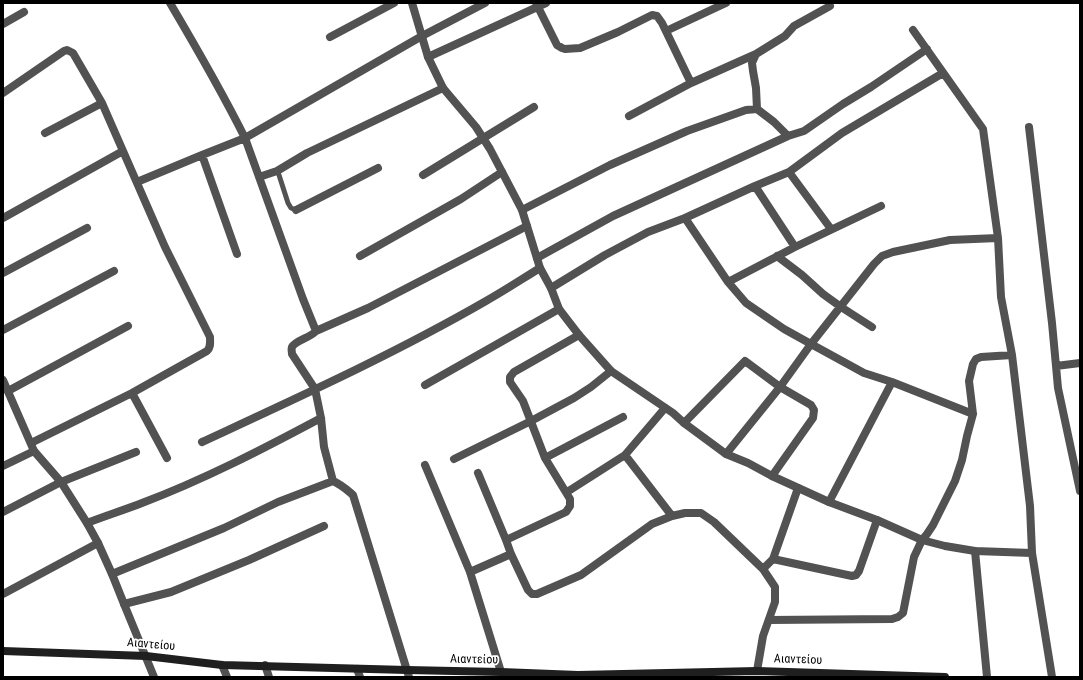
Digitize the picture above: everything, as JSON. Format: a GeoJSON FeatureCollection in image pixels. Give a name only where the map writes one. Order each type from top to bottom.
{"type":"FeatureCollection","features":[{"type":"Feature","properties":{"kind":"main road","name":"Αιαντείου"},"geometry":{"type":"LineString","coordinates":[[3,651],[146,656],[222,664],[357,669],[408,674],[501,672],[578,676],[623,676],[757,671],[946,677]]}},
{"type":"Feature","properties":{"kind":"street"},"geometry":{"type":"LineString","coordinates":[[170,3],[202,57],[245,138],[302,299],[316,331]]}},
{"type":"Feature","properties":{"kind":"street"},"geometry":{"type":"LineString","coordinates":[[330,37],[394,3]]}},
{"type":"Feature","properties":{"kind":"street"},"geometry":{"type":"LineString","coordinates":[[412,3],[428,57],[443,88],[476,127],[522,210],[540,268],[551,288],[559,309],[611,372],[673,413],[726,454],[829,502],[877,520],[922,540],[975,551],[1032,554]]}},
{"type":"Feature","properties":{"kind":"street"},"geometry":{"type":"LineString","coordinates":[[137,182],[245,138],[422,36],[486,3]]}},
{"type":"Feature","properties":{"kind":"street"},"geometry":{"type":"LineString","coordinates":[[428,57],[537,5],[546,3]]}},
{"type":"Feature","properties":{"kind":"street"},"geometry":{"type":"LineString","coordinates":[[666,31],[726,3]]}},
{"type":"Feature","properties":{"kind":"street"},"geometry":{"type":"LineString","coordinates":[[537,5],[557,45],[565,49],[580,48],[618,32],[652,15],[657,16],[666,31],[691,83]]}},
{"type":"Feature","properties":{"kind":"street"},"geometry":{"type":"LineString","coordinates":[[629,116],[691,83],[756,54],[785,36],[794,26],[830,6]]}},
{"type":"Feature","properties":{"kind":"street"},"geometry":{"type":"LineString","coordinates":[[3,24],[24,12]]}},
{"type":"Feature","properties":{"kind":"street"},"geometry":{"type":"LineString","coordinates":[[913,30],[983,129],[998,238],[1001,297],[1012,355],[1030,506],[1032,554],[1052,677]]}},
{"type":"Feature","properties":{"kind":"street"},"geometry":{"type":"LineString","coordinates":[[537,258],[612,216],[788,136],[804,131],[927,49]]}},
{"type":"Feature","properties":{"kind":"street"},"geometry":{"type":"LineString","coordinates":[[3,92],[64,51],[67,50],[73,53],[102,103],[165,247],[210,337],[210,345],[207,351],[33,447],[3,466]]}},
{"type":"Feature","properties":{"kind":"street"},"geometry":{"type":"LineString","coordinates":[[756,54],[752,62],[752,67],[756,88],[757,109]]}},
{"type":"Feature","properties":{"kind":"street"},"geometry":{"type":"LineString","coordinates":[[551,288],[604,255],[648,232],[685,218],[755,186],[790,172],[842,133],[943,73]]}},
{"type":"Feature","properties":{"kind":"street"},"geometry":{"type":"LineString","coordinates":[[259,177],[277,171],[308,153],[443,88]]}},
{"type":"Feature","properties":{"kind":"street"},"geometry":{"type":"LineString","coordinates":[[46,133],[102,103]]}},
{"type":"Feature","properties":{"kind":"street"},"geometry":{"type":"LineString","coordinates":[[423,174],[534,107]]}},
{"type":"Feature","properties":{"kind":"street"},"geometry":{"type":"LineString","coordinates":[[522,210],[610,164],[687,131],[746,110],[757,109],[774,122],[788,136]]}},
{"type":"Feature","properties":{"kind":"street"},"geometry":{"type":"LineString","coordinates":[[1029,127],[1052,323],[1058,388],[1080,491]]}},
{"type":"Feature","properties":{"kind":"street"},"geometry":{"type":"LineString","coordinates":[[3,218],[123,151]]}},
{"type":"Feature","properties":{"kind":"street"},"geometry":{"type":"LineString","coordinates":[[202,155],[237,254]]}},
{"type":"Feature","properties":{"kind":"street"},"geometry":{"type":"LineString","coordinates":[[296,210],[378,168]]}},
{"type":"Feature","properties":{"kind":"street"},"geometry":{"type":"LineString","coordinates":[[360,256],[461,199],[502,172]]}},
{"type":"Feature","properties":{"kind":"street"},"geometry":{"type":"LineString","coordinates":[[790,172],[831,229]]}},
{"type":"Feature","properties":{"kind":"street"},"geometry":{"type":"LineString","coordinates":[[755,186],[795,247]]}},
{"type":"Feature","properties":{"kind":"street"},"geometry":{"type":"LineString","coordinates":[[728,282],[831,229],[881,206]]}},
{"type":"Feature","properties":{"kind":"street"},"geometry":{"type":"LineString","coordinates":[[685,218],[728,282],[746,303],[784,328],[864,373],[892,382],[973,414]]}},
{"type":"Feature","properties":{"kind":"street"},"geometry":{"type":"LineString","coordinates":[[333,481],[324,447],[321,418],[315,389],[292,354],[292,347],[298,342],[313,335],[316,331],[368,308],[527,226]]}},
{"type":"Feature","properties":{"kind":"street"},"geometry":{"type":"LineString","coordinates":[[3,273],[87,228]]}},
{"type":"Feature","properties":{"kind":"street"},"geometry":{"type":"LineString","coordinates":[[726,454],[780,387],[811,344],[874,264],[882,256],[893,252],[950,240],[998,238]]}},
{"type":"Feature","properties":{"kind":"street"},"geometry":{"type":"LineString","coordinates":[[777,256],[802,275],[823,294],[872,327]]}},
{"type":"Feature","properties":{"kind":"street"},"geometry":{"type":"LineString","coordinates":[[202,442],[315,389],[434,330],[487,301],[540,268]]}},
{"type":"Feature","properties":{"kind":"street"},"geometry":{"type":"LineString","coordinates":[[3,330],[114,271]]}},
{"type":"Feature","properties":{"kind":"street"},"geometry":{"type":"LineString","coordinates":[[425,385],[559,309]]}},
{"type":"Feature","properties":{"kind":"street"},"geometry":{"type":"LineString","coordinates":[[8,391],[128,326]]}},
{"type":"Feature","properties":{"kind":"street"},"geometry":{"type":"LineString","coordinates":[[506,540],[566,512],[570,506],[570,499],[567,492],[545,458],[523,401],[510,382],[510,377],[514,372],[579,335]]}},
{"type":"Feature","properties":{"kind":"street"},"geometry":{"type":"LineString","coordinates":[[769,620],[892,619],[903,613],[914,557],[922,540],[928,534],[933,525],[955,481],[962,460],[973,414],[969,381],[973,364],[976,359],[981,357],[1012,355]]}},
{"type":"Feature","properties":{"kind":"street"},"geometry":{"type":"LineString","coordinates":[[684,423],[745,361],[780,387],[811,405],[814,410],[813,418],[772,476]]}},
{"type":"Feature","properties":{"kind":"street"},"geometry":{"type":"LineString","coordinates":[[1056,366],[1080,363]]}},
{"type":"Feature","properties":{"kind":"street"},"geometry":{"type":"LineString","coordinates":[[454,458],[531,421],[580,394],[611,372]]}},
{"type":"Feature","properties":{"kind":"street"},"geometry":{"type":"LineString","coordinates":[[3,380],[33,447],[61,482],[98,543],[154,677]]}},
{"type":"Feature","properties":{"kind":"street"},"geometry":{"type":"LineString","coordinates":[[829,502],[892,382]]}},
{"type":"Feature","properties":{"kind":"street"},"geometry":{"type":"LineString","coordinates":[[132,393],[167,458]]}},
{"type":"Feature","properties":{"kind":"street"},"geometry":{"type":"LineString","coordinates":[[567,492],[625,455],[665,408]]}},
{"type":"Feature","properties":{"kind":"street"},"geometry":{"type":"LineString","coordinates":[[545,458],[623,417]]}},
{"type":"Feature","properties":{"kind":"street"},"geometry":{"type":"LineString","coordinates":[[87,523],[142,503],[202,477],[264,448],[321,418]]}},
{"type":"Feature","properties":{"kind":"street"},"geometry":{"type":"LineString","coordinates":[[3,512],[61,482],[136,452]]}},
{"type":"Feature","properties":{"kind":"street"},"geometry":{"type":"LineString","coordinates":[[625,455],[672,516]]}},
{"type":"Feature","properties":{"kind":"street"},"geometry":{"type":"LineString","coordinates":[[425,465],[470,572],[501,672]]}},
{"type":"Feature","properties":{"kind":"street"},"geometry":{"type":"LineString","coordinates":[[478,473],[511,554],[528,590],[532,594],[537,594],[581,575],[652,524],[672,516],[686,513],[701,513],[714,522],[763,569],[775,587],[775,602],[763,636],[757,671]]}},
{"type":"Feature","properties":{"kind":"street"},"geometry":{"type":"LineString","coordinates":[[112,574],[224,528],[278,502],[333,481],[340,484],[353,495],[408,674]]}},
{"type":"Feature","properties":{"kind":"street"},"geometry":{"type":"LineString","coordinates":[[763,569],[773,559],[798,488]]}},
{"type":"Feature","properties":{"kind":"street"},"geometry":{"type":"LineString","coordinates":[[773,559],[852,576],[856,575],[859,571],[877,520]]}},
{"type":"Feature","properties":{"kind":"street"},"geometry":{"type":"LineString","coordinates":[[124,604],[171,592],[249,560],[324,526]]}},
{"type":"Feature","properties":{"kind":"street"},"geometry":{"type":"LineString","coordinates":[[3,594],[98,543]]}},
{"type":"Feature","properties":{"kind":"street"},"geometry":{"type":"LineString","coordinates":[[975,551],[987,677]]}},
{"type":"Feature","properties":{"kind":"street"},"geometry":{"type":"LineString","coordinates":[[470,572],[511,554]]}},
{"type":"Feature","properties":{"kind":"street"},"geometry":{"type":"LineString","coordinates":[[222,664],[227,677]]}},
{"type":"Feature","properties":{"kind":"street"},"geometry":{"type":"LineString","coordinates":[[265,665],[269,677]]}},
{"type":"Feature","properties":{"kind":"street"},"geometry":{"type":"LineString","coordinates":[[357,669],[360,677]]}},
{"type":"Feature","properties":{"kind":"lane"},"geometry":{"type":"LineString","coordinates":[[277,171],[288,203],[291,208],[296,210]]}}]}
